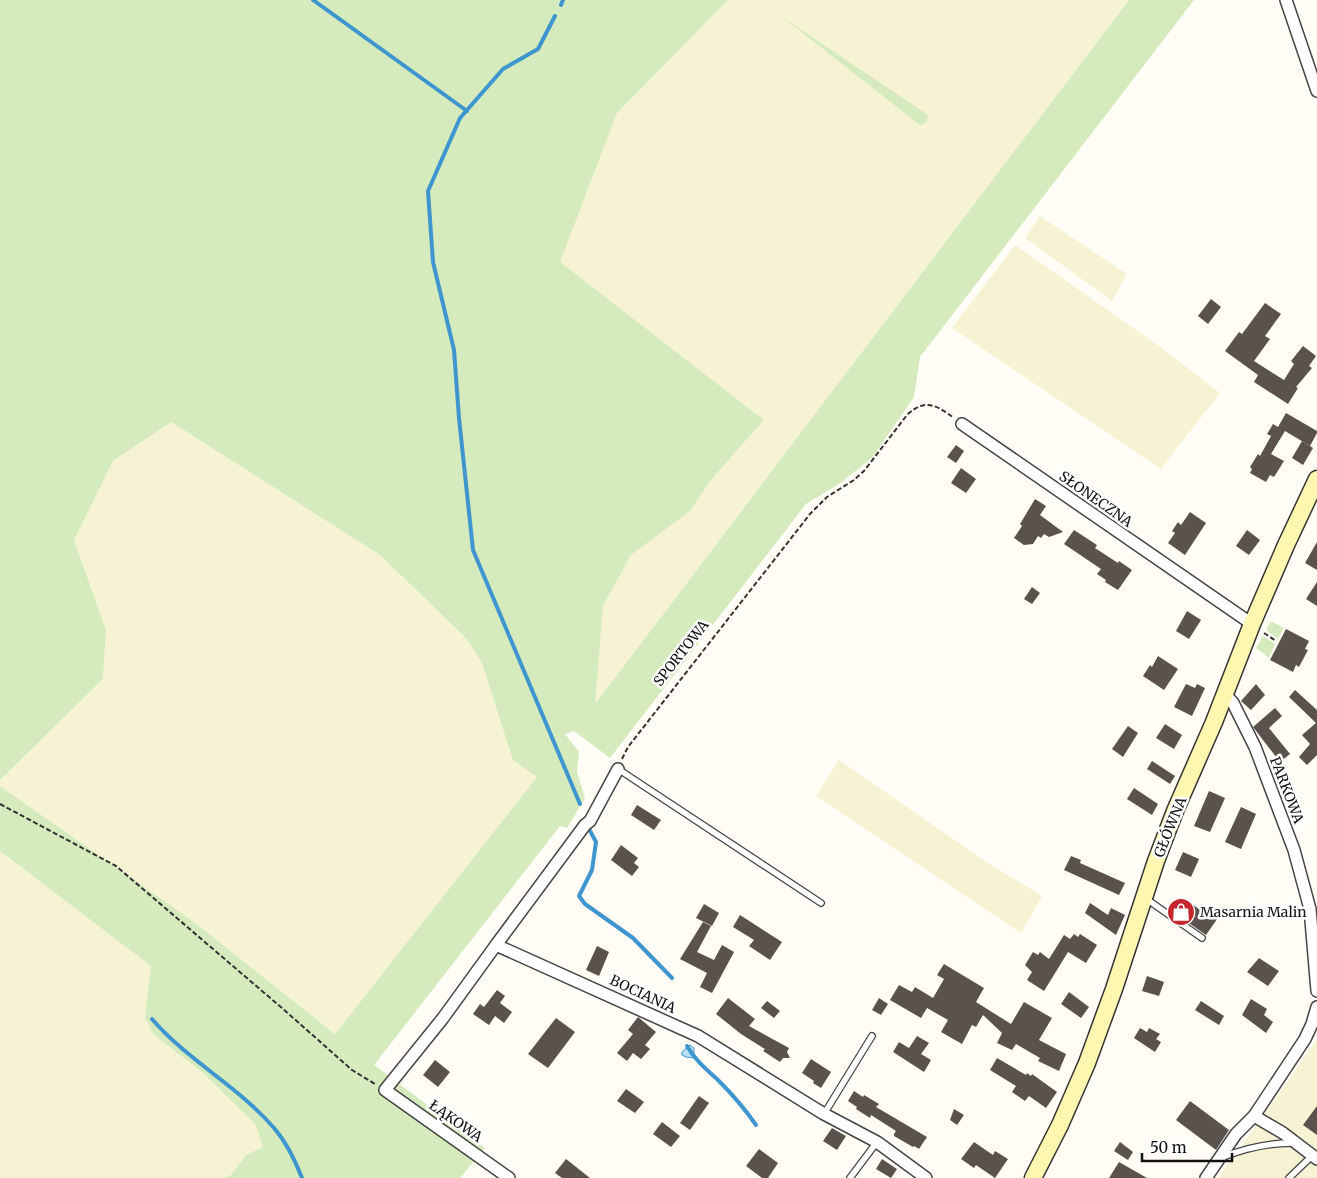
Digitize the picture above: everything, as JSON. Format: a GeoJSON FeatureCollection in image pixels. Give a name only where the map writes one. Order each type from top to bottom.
{"type":"FeatureCollection","features":[{"type":"Feature","properties":{"kind":"street"},"geometry":{"type":"LineString","coordinates":[[1286,0],[1317,91]]}},
{"type":"Feature","properties":{"kind":"street","name":"SŁONECZNA"},"geometry":{"type":"LineString","coordinates":[[962,424],[1252,624]]}},
{"type":"Feature","properties":{"kind":"street","name":"GŁÓWNA"},"geometry":{"type":"LineString","coordinates":[[1033,1178],[1060,1125],[1087,1063],[1175,810],[1225,694],[1252,624],[1317,479]]}},
{"type":"Feature","properties":{"kind":"street","name":"PARKOWA"},"geometry":{"type":"LineString","coordinates":[[1225,694],[1233,703],[1255,747],[1294,850],[1310,909],[1317,992]]}},
{"type":"Feature","properties":{"kind":"street"},"geometry":{"type":"LineString","coordinates":[[385,1090],[443,1018],[585,825],[590,821],[618,769]]}},
{"type":"Feature","properties":{"kind":"street","name":"BOCIANIA"},"geometry":{"type":"LineString","coordinates":[[496,945],[698,1036],[824,1114],[877,1142],[926,1178]]}},
{"type":"Feature","properties":{"kind":"street"},"geometry":{"type":"LineString","coordinates":[[1208,1177],[1236,1134],[1254,1116],[1305,1039],[1317,1006]]}},
{"type":"Feature","properties":{"kind":"street","name":"ŁĄKOWA"},"geometry":{"type":"LineString","coordinates":[[385,1090],[508,1178]]}},
{"type":"Feature","properties":{"kind":"street"},"geometry":{"type":"LineString","coordinates":[[1254,1116],[1297,1143],[1315,1157]]}},
{"type":"Feature","properties":{"kind":"lane"},"geometry":{"type":"LineString","coordinates":[[618,769],[821,903]]}},
{"type":"Feature","properties":{"kind":"lane"},"geometry":{"type":"LineString","coordinates":[[1144,897],[1202,938]]}},
{"type":"Feature","properties":{"kind":"lane"},"geometry":{"type":"LineString","coordinates":[[824,1114],[872,1036]]}},
{"type":"Feature","properties":{"kind":"lane"},"geometry":{"type":"LineString","coordinates":[[850,1178],[877,1142]]}},
{"type":"Feature","properties":{"kind":"lane"},"geometry":{"type":"LineString","coordinates":[[1220,1158],[1256,1146],[1276,1143],[1297,1143]]}},
{"type":"Feature","properties":{"kind":"lane"},"geometry":{"type":"LineString","coordinates":[[1289,1178],[1315,1157]]}},
{"type":"Feature","properties":{"kind":"path","name":"SPORTOWA"},"geometry":{"type":"LineString","coordinates":[[618,769],[628,747],[810,514],[827,497],[854,480],[864,471],[907,415],[925,404],[936,407],[962,424]]}},
{"type":"Feature","properties":{"kind":"path"},"geometry":{"type":"LineString","coordinates":[[0,804],[116,866],[352,1070],[385,1090]]}},
{"type":"Feature","properties":{"kind":"shaded area"},"geometry":{"type":"Polygon","coordinates":[[[728,0],[1129,0],[594,705],[603,606],[631,555],[690,511],[710,481],[764,420],[559,262],[617,113],[728,0]]]}},
{"type":"Feature","properties":{"kind":"shaded area"},"geometry":{"type":"Polygon","coordinates":[[[1040,216],[1127,274],[1112,301],[1025,238],[1040,216]]]}},
{"type":"Feature","properties":{"kind":"shaded area"},"geometry":{"type":"Polygon","coordinates":[[[1015,245],[1159,346],[1220,393],[1161,469],[952,328],[1015,245]]]}},
{"type":"Feature","properties":{"kind":"shaded area"},"geometry":{"type":"Polygon","coordinates":[[[171,422],[380,555],[467,639],[482,663],[537,777],[335,1034],[194,922],[0,786],[0,780],[103,679],[106,630],[74,540],[113,461],[171,422]]]}},
{"type":"Feature","properties":{"kind":"shaded area"},"geometry":{"type":"Polygon","coordinates":[[[839,760],[988,863],[1042,896],[1021,933],[816,796],[839,760]]]}},
{"type":"Feature","properties":{"kind":"shaded area"},"geometry":{"type":"Polygon","coordinates":[[[0,851],[152,966],[145,1017],[153,1034],[202,1072],[256,1125],[263,1147],[246,1155],[231,1175],[224,1178],[0,1178],[0,851]]]}},
{"type":"Feature","properties":{"kind":"shaded area"},"geometry":{"type":"Polygon","coordinates":[[[1317,1039],[1317,1178],[1218,1178],[1286,1084],[1317,1039]]]}},
{"type":"Feature","properties":{"kind":"green space"},"geometry":{"type":"Polygon","coordinates":[[[0,0],[728,0],[617,113],[560,262],[764,420],[710,481],[690,511],[631,555],[603,606],[595,704],[1129,0],[1194,0],[920,357],[914,397],[872,458],[839,484],[806,504],[610,758],[574,731],[565,734],[579,752],[577,772],[585,798],[567,828],[560,826],[374,1065],[485,1148],[460,1178],[224,1178],[231,1175],[246,1155],[263,1147],[256,1125],[202,1072],[153,1034],[145,1017],[151,966],[0,851],[0,786],[194,922],[335,1034],[537,777],[513,760],[482,663],[467,639],[380,555],[171,422],[113,461],[74,540],[106,630],[103,679],[0,780],[0,0]]]}},
{"type":"Feature","properties":{"kind":"green space"},"geometry":{"type":"Polygon","coordinates":[[[781,16],[928,115],[927,122],[920,125],[781,16]]]}},
{"type":"Feature","properties":{"kind":"green space"},"geometry":{"type":"Polygon","coordinates":[[[1271,621],[1284,628],[1278,639],[1266,630],[1271,621]]]}},
{"type":"Feature","properties":{"kind":"green space"},"geometry":{"type":"Polygon","coordinates":[[[1263,636],[1275,644],[1269,658],[1256,648],[1263,636]]]}},
{"type":"Feature","properties":{"kind":"water"},"geometry":{"type":"Polygon","coordinates":[[[690,1045],[694,1048],[694,1058],[682,1055],[682,1052],[690,1045]]]}},
{"type":"Feature","properties":{"kind":"building"},"geometry":{"type":"Polygon","coordinates":[[[1211,299],[1221,307],[1208,324],[1198,316],[1211,299]]]}},
{"type":"Feature","properties":{"kind":"building"},"geometry":{"type":"Polygon","coordinates":[[[1265,303],[1281,314],[1265,336],[1270,339],[1254,361],[1284,380],[1294,364],[1291,361],[1303,346],[1316,356],[1309,366],[1312,368],[1296,387],[1298,388],[1288,404],[1254,382],[1258,375],[1225,351],[1239,332],[1242,334],[1265,303]]]}},
{"type":"Feature","properties":{"kind":"building"},"geometry":{"type":"Polygon","coordinates":[[[1286,413],[1317,431],[1317,433],[1310,446],[1285,431],[1271,454],[1284,461],[1274,477],[1270,475],[1266,482],[1250,473],[1252,469],[1250,467],[1258,454],[1260,456],[1271,436],[1267,434],[1273,424],[1278,427],[1286,413]]]}},
{"type":"Feature","properties":{"kind":"building"},"geometry":{"type":"Polygon","coordinates":[[[1302,441],[1313,448],[1303,465],[1292,458],[1302,441]]]}},
{"type":"Feature","properties":{"kind":"building"},"geometry":{"type":"Polygon","coordinates":[[[956,445],[964,451],[956,463],[947,457],[956,445]]]}},
{"type":"Feature","properties":{"kind":"building"},"geometry":{"type":"Polygon","coordinates":[[[961,468],[976,479],[966,493],[951,483],[961,468]]]}},
{"type":"Feature","properties":{"kind":"building"},"geometry":{"type":"Polygon","coordinates":[[[1035,499],[1046,506],[1040,515],[1063,532],[1049,537],[1044,534],[1041,538],[1038,536],[1033,544],[1024,545],[1014,538],[1035,499]]]}},
{"type":"Feature","properties":{"kind":"building"},"geometry":{"type":"Polygon","coordinates":[[[1190,512],[1206,523],[1185,555],[1168,543],[1175,533],[1172,531],[1178,522],[1181,525],[1190,512]]]}},
{"type":"Feature","properties":{"kind":"building"},"geometry":{"type":"Polygon","coordinates":[[[1074,530],[1097,545],[1095,548],[1132,570],[1118,590],[1105,582],[1106,580],[1097,574],[1101,569],[1064,544],[1074,530]]]}},
{"type":"Feature","properties":{"kind":"building"},"geometry":{"type":"Polygon","coordinates":[[[1247,530],[1260,540],[1249,555],[1236,546],[1247,530]]]}},
{"type":"Feature","properties":{"kind":"building"},"geometry":{"type":"Polygon","coordinates":[[[1317,542],[1317,570],[1305,563],[1317,542]]]}},
{"type":"Feature","properties":{"kind":"building"},"geometry":{"type":"Polygon","coordinates":[[[1317,582],[1317,606],[1306,599],[1317,582]]]}},
{"type":"Feature","properties":{"kind":"building"},"geometry":{"type":"Polygon","coordinates":[[[1032,587],[1040,593],[1032,604],[1024,599],[1032,587]]]}},
{"type":"Feature","properties":{"kind":"building"},"geometry":{"type":"Polygon","coordinates":[[[1187,611],[1201,620],[1189,639],[1176,631],[1187,611]]]}},
{"type":"Feature","properties":{"kind":"building"},"geometry":{"type":"Polygon","coordinates":[[[1286,629],[1309,641],[1305,649],[1308,650],[1299,667],[1296,665],[1293,672],[1270,660],[1286,629]]]}},
{"type":"Feature","properties":{"kind":"building"},"geometry":{"type":"Polygon","coordinates":[[[1158,656],[1178,669],[1164,690],[1143,676],[1150,665],[1152,667],[1158,656]]]}},
{"type":"Feature","properties":{"kind":"building"},"geometry":{"type":"Polygon","coordinates":[[[1186,684],[1195,688],[1197,684],[1205,688],[1192,716],[1174,707],[1186,684]]]}},
{"type":"Feature","properties":{"kind":"building"},"geometry":{"type":"Polygon","coordinates":[[[1256,684],[1265,695],[1251,710],[1241,701],[1256,684]]]}},
{"type":"Feature","properties":{"kind":"building"},"geometry":{"type":"Polygon","coordinates":[[[1295,690],[1317,710],[1317,755],[1307,765],[1299,757],[1310,744],[1302,735],[1316,723],[1289,697],[1295,690]]]}},
{"type":"Feature","properties":{"kind":"building"},"geometry":{"type":"Polygon","coordinates":[[[1275,708],[1282,716],[1269,728],[1290,754],[1280,762],[1253,727],[1275,708]]]}},
{"type":"Feature","properties":{"kind":"building"},"geometry":{"type":"Polygon","coordinates":[[[1165,724],[1182,735],[1174,749],[1156,738],[1165,724]]]}},
{"type":"Feature","properties":{"kind":"building"},"geometry":{"type":"Polygon","coordinates":[[[1128,726],[1138,733],[1123,757],[1112,749],[1128,726]]]}},
{"type":"Feature","properties":{"kind":"building"},"geometry":{"type":"Polygon","coordinates":[[[1152,761],[1175,776],[1170,784],[1147,769],[1152,761]]]}},
{"type":"Feature","properties":{"kind":"building"},"geometry":{"type":"Polygon","coordinates":[[[1134,788],[1158,804],[1152,815],[1127,799],[1134,788]]]}},
{"type":"Feature","properties":{"kind":"building"},"geometry":{"type":"Polygon","coordinates":[[[1209,791],[1225,798],[1210,832],[1194,826],[1209,791]]]}},
{"type":"Feature","properties":{"kind":"building"},"geometry":{"type":"Polygon","coordinates":[[[637,805],[661,820],[654,830],[631,815],[637,805]]]}},
{"type":"Feature","properties":{"kind":"building"},"geometry":{"type":"Polygon","coordinates":[[[1241,807],[1256,814],[1241,849],[1225,842],[1241,807]]]}},
{"type":"Feature","properties":{"kind":"building"},"geometry":{"type":"Polygon","coordinates":[[[621,845],[638,858],[634,863],[639,867],[632,876],[611,860],[621,845]]]}},
{"type":"Feature","properties":{"kind":"building"},"geometry":{"type":"Polygon","coordinates":[[[1183,852],[1199,859],[1191,877],[1175,870],[1183,852]]]}},
{"type":"Feature","properties":{"kind":"building"},"geometry":{"type":"Polygon","coordinates":[[[1071,856],[1081,860],[1080,863],[1125,883],[1119,895],[1064,870],[1071,856]]]}},
{"type":"Feature","properties":{"kind":"building"},"geometry":{"type":"Polygon","coordinates":[[[1189,902],[1199,909],[1202,904],[1209,909],[1212,905],[1222,912],[1206,935],[1179,916],[1186,903],[1188,904],[1189,902]]]}},
{"type":"Feature","properties":{"kind":"building"},"geometry":{"type":"Polygon","coordinates":[[[1090,903],[1108,915],[1111,908],[1125,915],[1116,935],[1085,913],[1090,903]]]}},
{"type":"Feature","properties":{"kind":"building"},"geometry":{"type":"Polygon","coordinates":[[[704,904],[719,913],[712,926],[696,918],[704,904]]]}},
{"type":"Feature","properties":{"kind":"building"},"geometry":{"type":"Polygon","coordinates":[[[740,915],[782,942],[770,960],[749,946],[754,940],[733,927],[740,915]]]}},
{"type":"Feature","properties":{"kind":"building"},"geometry":{"type":"Polygon","coordinates":[[[703,922],[711,926],[697,952],[714,960],[722,945],[734,952],[712,993],[700,987],[707,973],[680,959],[703,922]]]}},
{"type":"Feature","properties":{"kind":"building"},"geometry":{"type":"Polygon","coordinates":[[[1074,934],[1078,937],[1080,934],[1097,945],[1086,963],[1068,952],[1044,991],[1027,980],[1032,972],[1025,965],[1033,952],[1038,955],[1040,952],[1049,959],[1064,935],[1070,939],[1074,934]]]}},
{"type":"Feature","properties":{"kind":"building"},"geometry":{"type":"Polygon","coordinates":[[[597,946],[609,952],[599,976],[586,970],[597,946]]]}},
{"type":"Feature","properties":{"kind":"building"},"geometry":{"type":"Polygon","coordinates":[[[1259,958],[1279,971],[1268,986],[1247,972],[1259,958]]]}},
{"type":"Feature","properties":{"kind":"building"},"geometry":{"type":"Polygon","coordinates":[[[944,964],[984,988],[976,1002],[1011,1024],[1024,1002],[1052,1018],[1039,1040],[1066,1054],[1059,1071],[1038,1061],[1040,1058],[1016,1044],[1012,1050],[997,1043],[1002,1033],[983,1015],[976,1027],[972,1025],[962,1044],[941,1032],[948,1020],[927,1008],[921,1018],[890,1000],[899,985],[912,992],[915,987],[933,998],[944,979],[937,975],[944,964]]]}},
{"type":"Feature","properties":{"kind":"building"},"geometry":{"type":"Polygon","coordinates":[[[1147,976],[1164,982],[1159,996],[1142,991],[1147,976]]]}},
{"type":"Feature","properties":{"kind":"building"},"geometry":{"type":"Polygon","coordinates":[[[497,990],[505,996],[500,1003],[512,1012],[504,1023],[495,1016],[489,1025],[473,1014],[480,1004],[484,1007],[497,990]]]}},
{"type":"Feature","properties":{"kind":"building"},"geometry":{"type":"Polygon","coordinates":[[[1069,992],[1089,1007],[1081,1018],[1061,1004],[1069,992]]]}},
{"type":"Feature","properties":{"kind":"building"},"geometry":{"type":"Polygon","coordinates":[[[728,998],[755,1019],[749,1026],[789,1048],[787,1052],[790,1058],[783,1058],[780,1062],[716,1014],[728,998]]]}},
{"type":"Feature","properties":{"kind":"building"},"geometry":{"type":"Polygon","coordinates":[[[879,998],[888,1004],[881,1015],[872,1010],[879,998]]]}},
{"type":"Feature","properties":{"kind":"building"},"geometry":{"type":"Polygon","coordinates":[[[1251,999],[1267,1009],[1264,1015],[1273,1022],[1266,1033],[1242,1015],[1251,999]]]}},
{"type":"Feature","properties":{"kind":"building"},"geometry":{"type":"Polygon","coordinates":[[[767,1001],[780,1011],[774,1018],[761,1008],[767,1001]]]}},
{"type":"Feature","properties":{"kind":"building"},"geometry":{"type":"Polygon","coordinates":[[[1201,1001],[1224,1016],[1219,1025],[1195,1010],[1201,1001]]]}},
{"type":"Feature","properties":{"kind":"building"},"geometry":{"type":"Polygon","coordinates":[[[638,1017],[656,1032],[645,1045],[650,1049],[641,1059],[633,1053],[627,1061],[617,1053],[633,1034],[628,1030],[638,1017]]]}},
{"type":"Feature","properties":{"kind":"building"},"geometry":{"type":"Polygon","coordinates":[[[556,1018],[575,1032],[548,1068],[528,1054],[556,1018]]]}},
{"type":"Feature","properties":{"kind":"building"},"geometry":{"type":"Polygon","coordinates":[[[1140,1028],[1147,1032],[1149,1028],[1160,1034],[1156,1039],[1161,1042],[1155,1052],[1134,1038],[1140,1028]]]}},
{"type":"Feature","properties":{"kind":"building"},"geometry":{"type":"Polygon","coordinates":[[[917,1036],[929,1043],[921,1054],[931,1060],[924,1072],[893,1052],[899,1042],[909,1048],[917,1036]]]}},
{"type":"Feature","properties":{"kind":"building"},"geometry":{"type":"Polygon","coordinates":[[[997,1058],[1026,1075],[1027,1073],[1031,1076],[1032,1074],[1057,1092],[1046,1108],[1029,1096],[1025,1101],[1012,1092],[1016,1086],[990,1070],[997,1058]]]}},
{"type":"Feature","properties":{"kind":"building"},"geometry":{"type":"Polygon","coordinates":[[[811,1059],[831,1072],[821,1088],[802,1073],[811,1059]]]}},
{"type":"Feature","properties":{"kind":"building"},"geometry":{"type":"Polygon","coordinates":[[[435,1060],[450,1072],[438,1087],[423,1075],[435,1060]]]}},
{"type":"Feature","properties":{"kind":"building"},"geometry":{"type":"Polygon","coordinates":[[[626,1089],[644,1102],[635,1113],[617,1101],[626,1089]]]}},
{"type":"Feature","properties":{"kind":"building"},"geometry":{"type":"Polygon","coordinates":[[[854,1091],[879,1104],[876,1107],[927,1137],[919,1149],[894,1136],[896,1131],[871,1115],[870,1118],[856,1109],[857,1107],[848,1101],[854,1091]]]}},
{"type":"Feature","properties":{"kind":"building"},"geometry":{"type":"Polygon","coordinates":[[[699,1096],[709,1103],[690,1130],[680,1123],[699,1096]]]}},
{"type":"Feature","properties":{"kind":"building"},"geometry":{"type":"Polygon","coordinates":[[[1190,1101],[1229,1130],[1216,1150],[1176,1120],[1190,1101]]]}},
{"type":"Feature","properties":{"kind":"building"},"geometry":{"type":"Polygon","coordinates":[[[1317,1106],[1317,1135],[1303,1125],[1317,1106]]]}},
{"type":"Feature","properties":{"kind":"building"},"geometry":{"type":"Polygon","coordinates":[[[954,1109],[964,1115],[957,1125],[950,1120],[954,1109]]]}},
{"type":"Feature","properties":{"kind":"building"},"geometry":{"type":"Polygon","coordinates":[[[662,1122],[680,1136],[671,1147],[653,1134],[662,1122]]]}},
{"type":"Feature","properties":{"kind":"building"},"geometry":{"type":"Polygon","coordinates":[[[832,1128],[846,1136],[837,1150],[823,1141],[832,1128]]]}},
{"type":"Feature","properties":{"kind":"building"},"geometry":{"type":"Polygon","coordinates":[[[974,1142],[993,1155],[995,1151],[1008,1159],[995,1178],[976,1165],[974,1168],[961,1159],[974,1142]]]}},
{"type":"Feature","properties":{"kind":"building"},"geometry":{"type":"Polygon","coordinates":[[[1120,1142],[1133,1152],[1128,1160],[1114,1151],[1120,1142]]]}},
{"type":"Feature","properties":{"kind":"building"},"geometry":{"type":"Polygon","coordinates":[[[759,1149],[778,1163],[768,1178],[762,1178],[746,1166],[759,1149]]]}},
{"type":"Feature","properties":{"kind":"building"},"geometry":{"type":"Polygon","coordinates":[[[566,1159],[590,1178],[562,1178],[555,1173],[566,1159]]]}},
{"type":"Feature","properties":{"kind":"building"},"geometry":{"type":"Polygon","coordinates":[[[882,1159],[897,1169],[891,1178],[876,1169],[882,1159]]]}},
{"type":"Feature","properties":{"kind":"building"},"geometry":{"type":"Polygon","coordinates":[[[1119,1162],[1147,1178],[1109,1178],[1119,1162]]]}},
{"type":"Feature","properties":{"kind":"waterway"},"geometry":{"type":"LineString","coordinates":[[313,0],[467,111]]}},
{"type":"Feature","properties":{"kind":"waterway"},"geometry":{"type":"LineString","coordinates":[[561,5],[563,0]]}},
{"type":"Feature","properties":{"kind":"waterway"},"geometry":{"type":"LineString","coordinates":[[555,16],[538,49],[503,69],[460,118],[428,191],[433,262],[454,350],[473,550],[580,804]]}},
{"type":"Feature","properties":{"kind":"waterway"},"geometry":{"type":"LineString","coordinates":[[589,829],[596,842],[592,870],[579,896],[585,904],[633,938],[672,978]]}},
{"type":"Feature","properties":{"kind":"waterway"},"geometry":{"type":"LineString","coordinates":[[152,1019],[181,1048],[260,1113],[283,1140],[302,1178]]}},
{"type":"Feature","properties":{"kind":"waterway"},"geometry":{"type":"LineString","coordinates":[[687,1046],[697,1060],[733,1096],[756,1125]]}},
{"type":"Feature","properties":{"kind":"place","name":"Masarnia Malin"},"geometry":{"type":"Point","coordinates":[1181,912]}}]}
